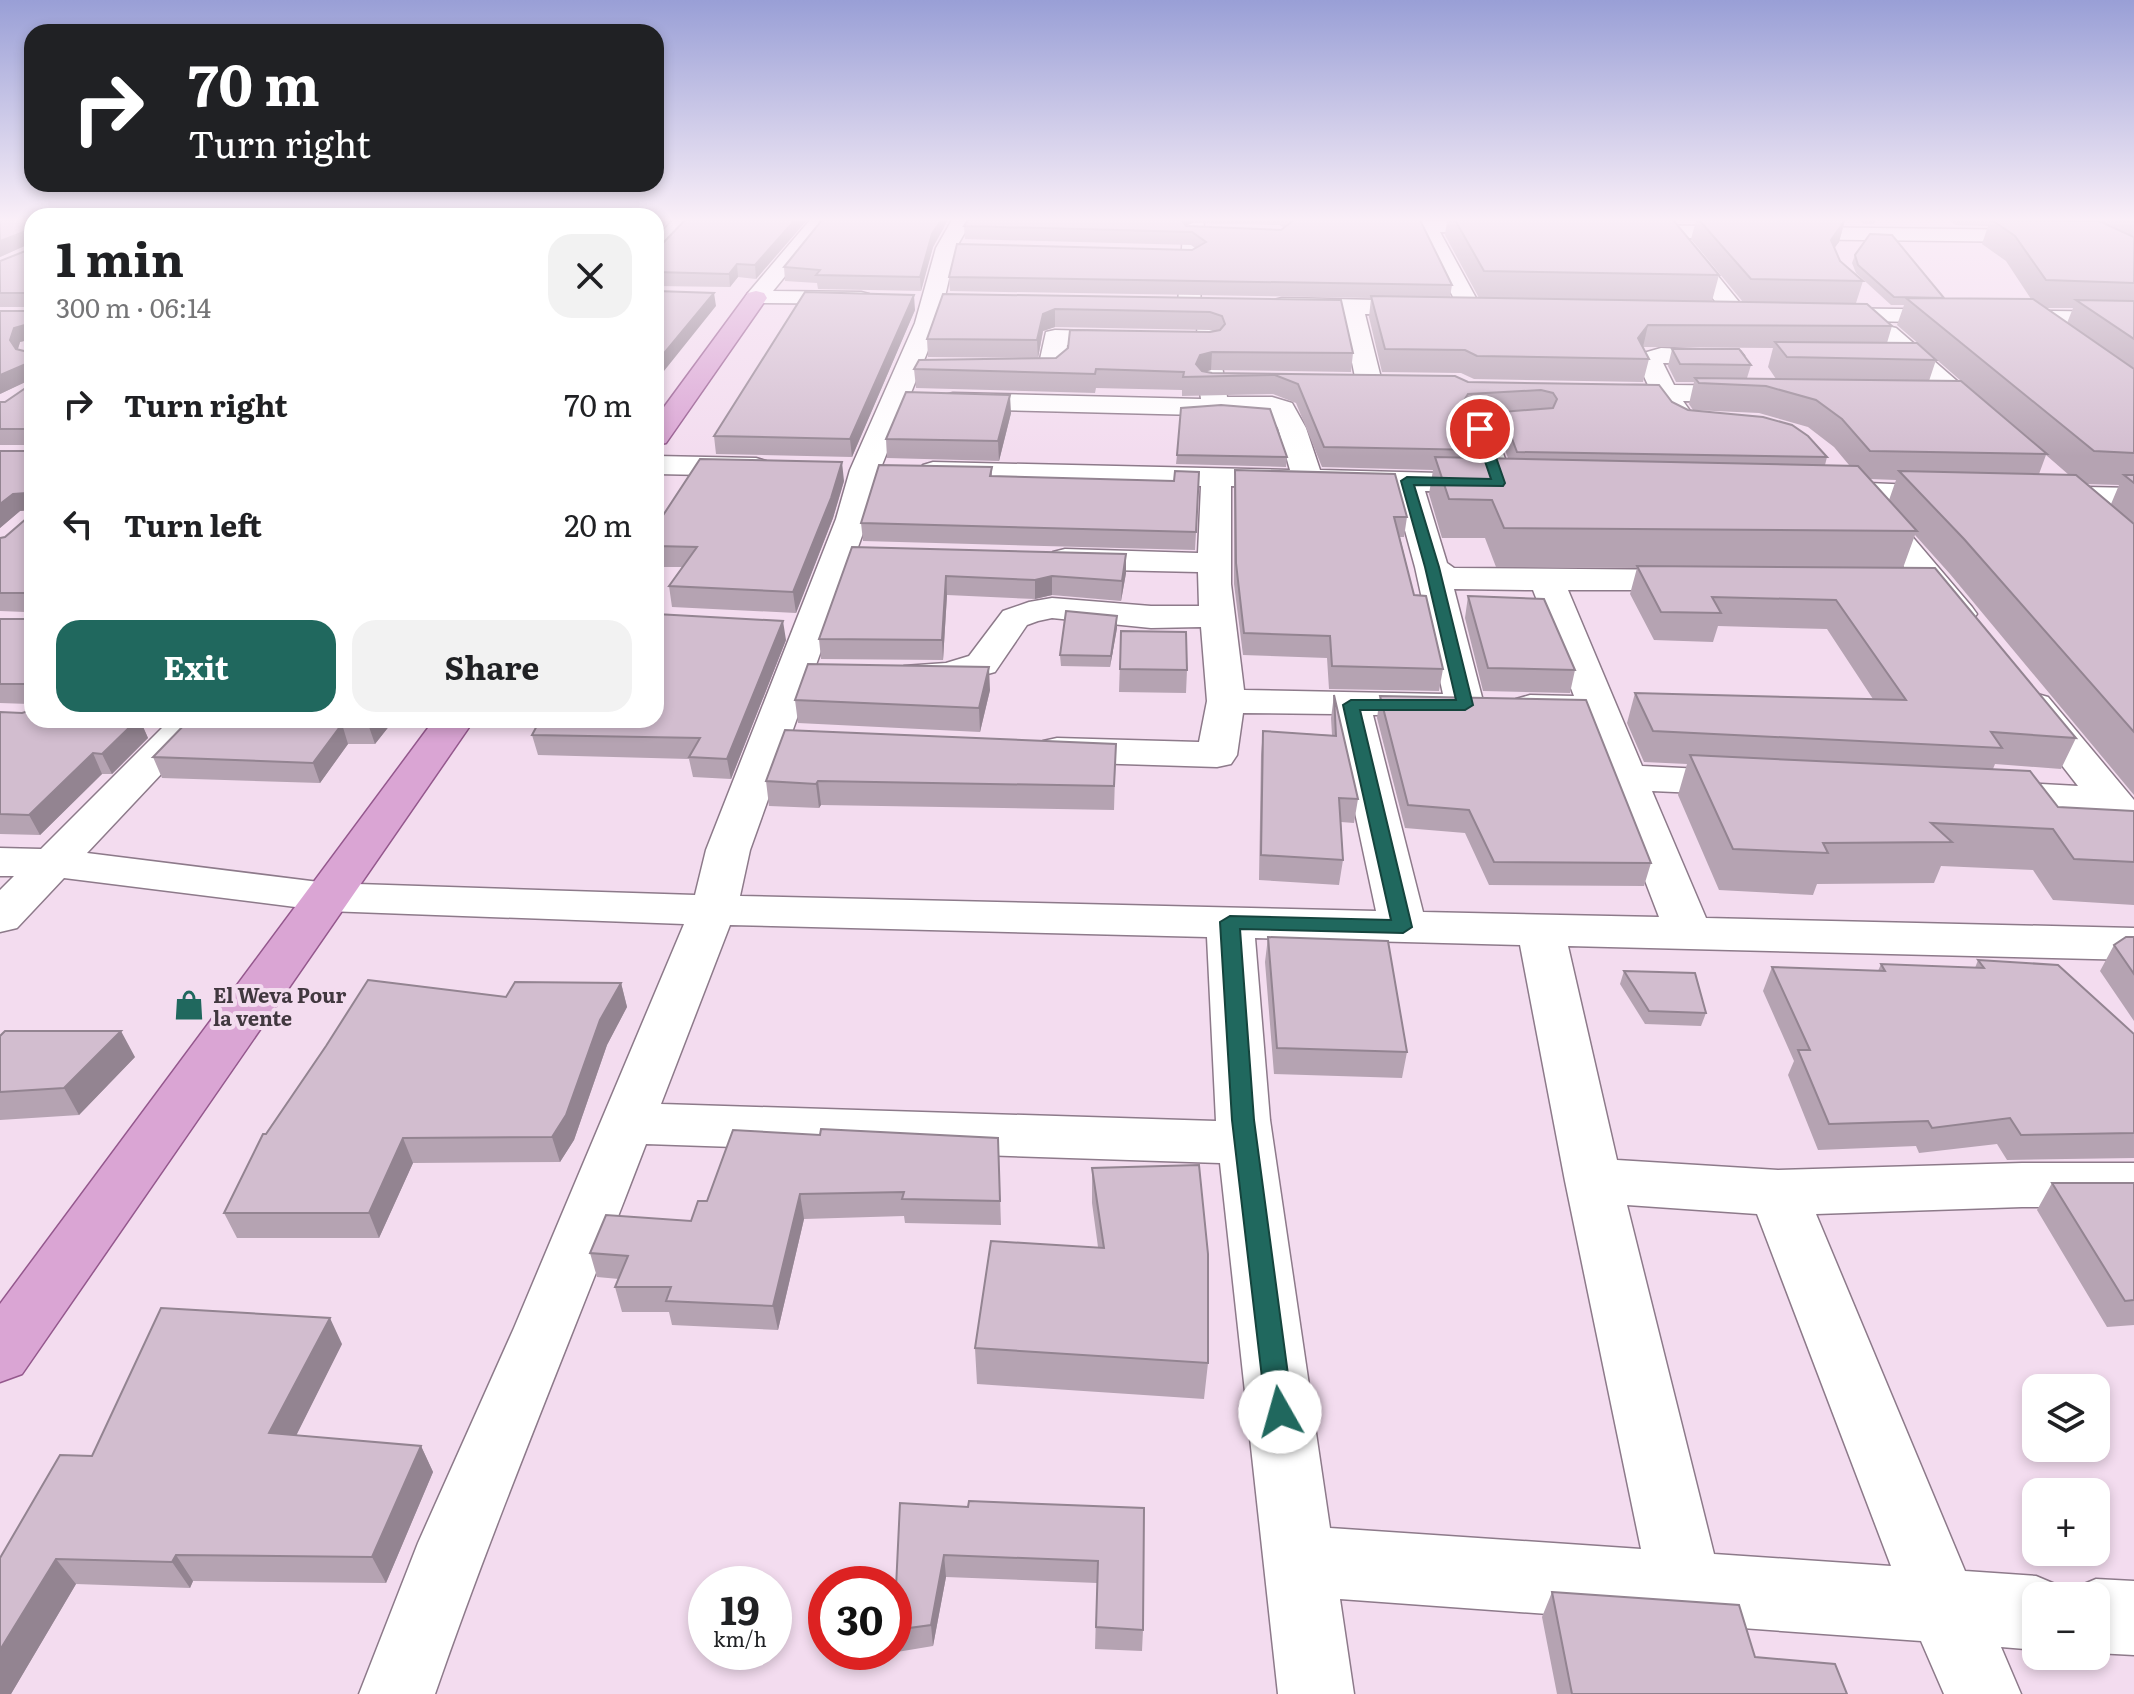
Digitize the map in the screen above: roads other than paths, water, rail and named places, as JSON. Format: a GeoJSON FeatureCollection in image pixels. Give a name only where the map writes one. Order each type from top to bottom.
{"type":"FeatureCollection","features":[{"type":"Feature","properties":{"kind":"main road"},"geometry":{"type":"LineString","coordinates":[[664,426],[755,299]]}},
{"type":"Feature","properties":{"kind":"main road"},"geometry":{"type":"LineString","coordinates":[[0,1354],[448,728]]}},
{"type":"Feature","properties":{"kind":"street"},"geometry":{"type":"LineString","coordinates":[[1198,299],[1209,340],[1212,393]]}},
{"type":"Feature","properties":{"kind":"street"},"geometry":{"type":"LineString","coordinates":[[1290,299],[1291,306]]}},
{"type":"Feature","properties":{"kind":"street"},"geometry":{"type":"LineString","coordinates":[[1263,305],[1478,309],[1471,299]]}},
{"type":"Feature","properties":{"kind":"street"},"geometry":{"type":"LineString","coordinates":[[1725,299],[1736,313]]}},
{"type":"Feature","properties":{"kind":"street"},"geometry":{"type":"LineString","coordinates":[[397,1694],[443,1568],[545,1328],[691,959],[714,910],[728,850],[787,738],[803,650],[855,554],[894,399],[927,323],[923,300],[963,300]]}},
{"type":"Feature","properties":{"kind":"street"},"geometry":{"type":"LineString","coordinates":[[1161,303],[1235,305]]}},
{"type":"Feature","properties":{"kind":"street"},"geometry":{"type":"LineString","coordinates":[[1352,307],[1369,382]]}},
{"type":"Feature","properties":{"kind":"street"},"geometry":{"type":"LineString","coordinates":[[1794,314],[1872,309],[2030,318],[2134,319]]}},
{"type":"Feature","properties":{"kind":"street"},"geometry":{"type":"LineString","coordinates":[[1872,309],[1918,359],[2004,437]]}},
{"type":"Feature","properties":{"kind":"street"},"geometry":{"type":"LineString","coordinates":[[980,368],[1047,369],[1052,366],[1055,311]]}},
{"type":"Feature","properties":{"kind":"street"},"geometry":{"type":"LineString","coordinates":[[1705,313],[1765,314]]}},
{"type":"Feature","properties":{"kind":"street"},"geometry":{"type":"LineString","coordinates":[[2030,318],[2066,344]]}},
{"type":"Feature","properties":{"kind":"street"},"geometry":{"type":"LineString","coordinates":[[1055,337],[1209,340]]}},
{"type":"Feature","properties":{"kind":"street"},"geometry":{"type":"LineString","coordinates":[[1578,391],[1664,392],[1771,395],[1752,356],[1653,355],[1649,359],[1664,392],[1696,422],[1653,421]]}},
{"type":"Feature","properties":{"kind":"street"},"geometry":{"type":"LineString","coordinates":[[1887,359],[1918,359]]}},
{"type":"Feature","properties":{"kind":"street"},"geometry":{"type":"LineString","coordinates":[[907,368],[936,368]]}},
{"type":"Feature","properties":{"kind":"street"},"geometry":{"type":"LineString","coordinates":[[894,399],[1199,407],[1212,393],[1282,381]]}},
{"type":"Feature","properties":{"kind":"street"},"geometry":{"type":"LineString","coordinates":[[1339,382],[1399,383]]}},
{"type":"Feature","properties":{"kind":"street"},"geometry":{"type":"LineString","coordinates":[[1212,393],[1282,409],[1292,428],[1308,479]]}},
{"type":"Feature","properties":{"kind":"street"},"geometry":{"type":"LineString","coordinates":[[1914,397],[1959,397]]}},
{"type":"Feature","properties":{"kind":"street"},"geometry":{"type":"LineString","coordinates":[[1499,483],[1473,410],[1593,420]]}},
{"type":"Feature","properties":{"kind":"street"},"geometry":{"type":"LineString","coordinates":[[1823,459],[1936,583],[1978,637]]}},
{"type":"Feature","properties":{"kind":"street"},"geometry":{"type":"LineString","coordinates":[[664,465],[790,468]]}},
{"type":"Feature","properties":{"kind":"street"},"geometry":{"type":"LineString","coordinates":[[2037,466],[2102,524]]}},
{"type":"Feature","properties":{"kind":"street"},"geometry":{"type":"LineString","coordinates":[[877,470],[1531,484]]}},
{"type":"Feature","properties":{"kind":"street"},"geometry":{"type":"LineString","coordinates":[[1024,749],[1211,756],[1219,752],[1226,701],[1214,563],[1216,477]]}},
{"type":"Feature","properties":{"kind":"street"},"geometry":{"type":"LineString","coordinates":[[1407,481],[1432,567],[1465,705]]}},
{"type":"Feature","properties":{"kind":"street"},"geometry":{"type":"LineString","coordinates":[[1786,489],[1979,494]]}},
{"type":"Feature","properties":{"kind":"street"},"geometry":{"type":"LineString","coordinates":[[2009,494],[2134,497]]}},
{"type":"Feature","properties":{"kind":"street"},"geometry":{"type":"LineString","coordinates":[[1042,559],[1214,563]]}},
{"type":"Feature","properties":{"kind":"street"},"geometry":{"type":"LineString","coordinates":[[1432,567],[1442,575],[1460,580],[1718,581]]}},
{"type":"Feature","properties":{"kind":"street"},"geometry":{"type":"LineString","coordinates":[[1546,579],[1689,933]]}},
{"type":"Feature","properties":{"kind":"street"},"geometry":{"type":"LineString","coordinates":[[1889,583],[1936,583]]}},
{"type":"Feature","properties":{"kind":"street"},"geometry":{"type":"LineString","coordinates":[[887,674],[948,674],[971,670],[982,664],[1015,618],[1029,612],[1052,608],[1151,617],[1217,616]]}},
{"type":"Feature","properties":{"kind":"street"},"geometry":{"type":"LineString","coordinates":[[2015,683],[2123,814]]}},
{"type":"Feature","properties":{"kind":"street"},"geometry":{"type":"LineString","coordinates":[[1226,701],[1596,708]]}},
{"type":"Feature","properties":{"kind":"street"},"geometry":{"type":"LineString","coordinates":[[1351,705],[1403,927]]}},
{"type":"Feature","properties":{"kind":"street"},"geometry":{"type":"LineString","coordinates":[[0,917],[184,728]]}},
{"type":"Feature","properties":{"kind":"street"},"geometry":{"type":"LineString","coordinates":[[1624,777],[1781,784]]}},
{"type":"Feature","properties":{"kind":"street"},"geometry":{"type":"LineString","coordinates":[[1954,792],[2123,814]]}},
{"type":"Feature","properties":{"kind":"street"},"geometry":{"type":"LineString","coordinates":[[0,862],[55,863],[327,897],[714,910],[2134,944]]}},
{"type":"Feature","properties":{"kind":"street"},"geometry":{"type":"LineString","coordinates":[[1230,922],[1246,1143],[1316,1694]]}},
{"type":"Feature","properties":{"kind":"street"},"geometry":{"type":"LineString","coordinates":[[1541,930],[1593,1181],[1686,1590]]}},
{"type":"Feature","properties":{"kind":"street"},"geometry":{"type":"LineString","coordinates":[[626,1123],[1246,1143]]}},
{"type":"Feature","properties":{"kind":"street"},"geometry":{"type":"LineString","coordinates":[[1593,1181],[1778,1193],[2022,1185],[2134,1185]]}},
{"type":"Feature","properties":{"kind":"street"},"geometry":{"type":"LineString","coordinates":[[1778,1193],[1944,1608],[1983,1694]]}},
{"type":"Feature","properties":{"kind":"street"},"geometry":{"type":"LineString","coordinates":[[1298,1561],[2022,1612]]}},
{"type":"Feature","properties":{"kind":"street"},"geometry":{"type":"LineString","coordinates":[[2110,1617],[2134,1618]]}},
{"type":"Feature","properties":{"kind":"place","name":"El Weva Pour la vente"},"geometry":{"type":"Point","coordinates":[189,1005]}}]}
